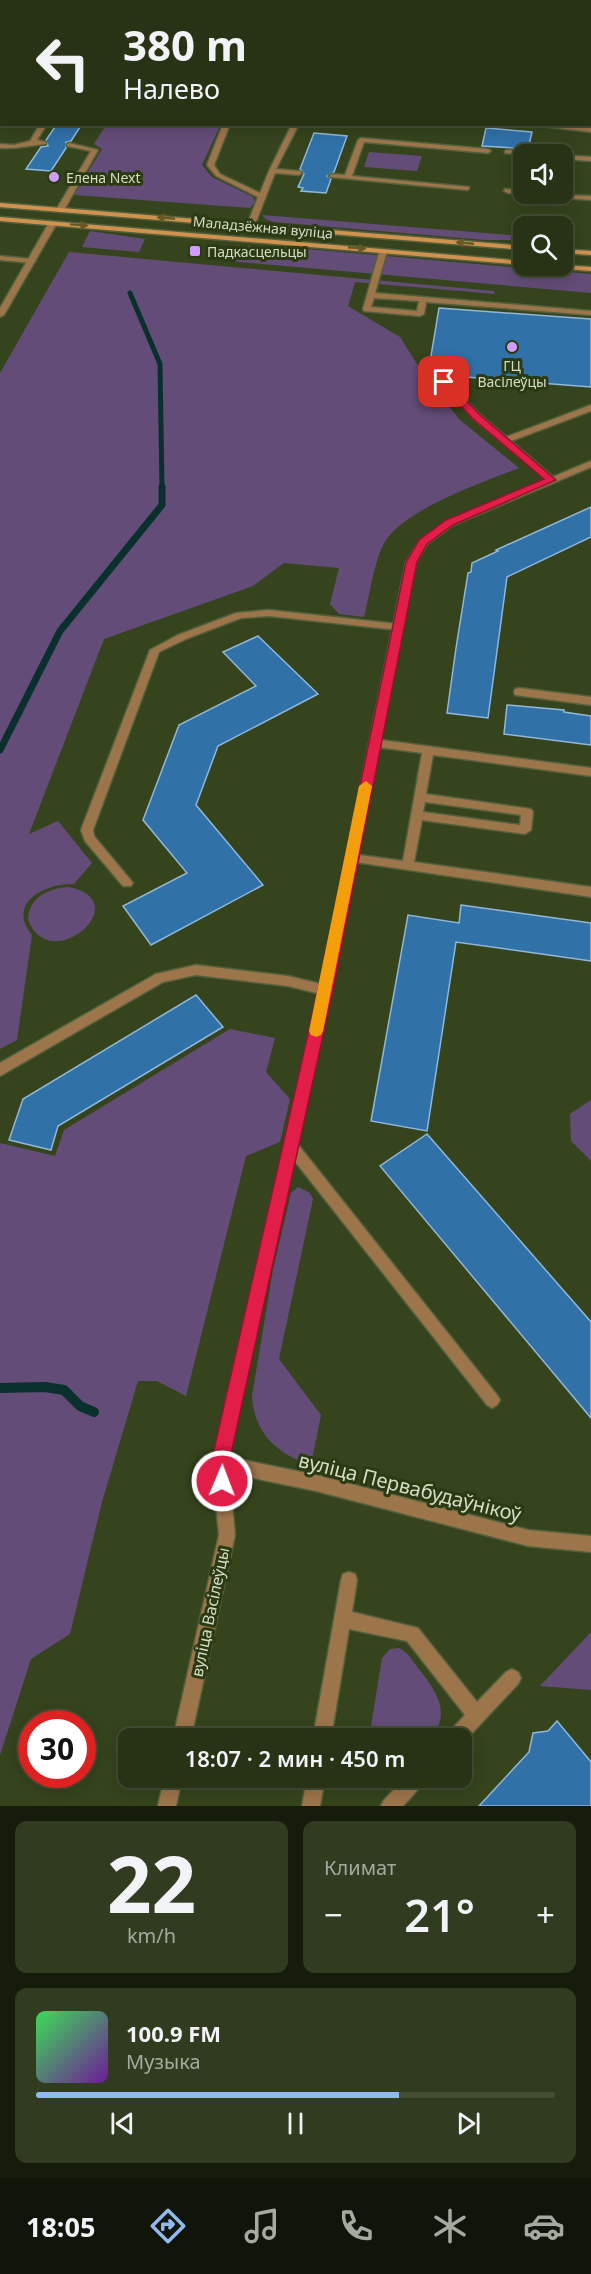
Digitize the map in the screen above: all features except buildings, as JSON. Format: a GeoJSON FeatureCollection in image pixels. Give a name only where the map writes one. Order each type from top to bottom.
{"type":"FeatureCollection","features":[{"type":"Feature","properties":{"kind":"main road","name":"Маладзёжная вуліца"},"geometry":{"type":"LineString","coordinates":[[0,205],[513,247]]}},
{"type":"Feature","properties":{"kind":"main road"},"geometry":{"type":"LineString","coordinates":[[52,223],[60,210]]}},
{"type":"Feature","properties":{"kind":"main road","name":"Маладзёжная вуліца"},"geometry":{"type":"LineString","coordinates":[[0,219],[513,262]]}},
{"type":"Feature","properties":{"kind":"main road"},"geometry":{"type":"LineString","coordinates":[[246,238],[251,225]]}},
{"type":"Feature","properties":{"kind":"main road"},"geometry":{"type":"LineString","coordinates":[[573,252],[591,253]]}},
{"type":"Feature","properties":{"kind":"main road"},"geometry":{"type":"LineString","coordinates":[[573,268],[591,269]]}},
{"type":"Feature","properties":{"kind":"street"},"geometry":{"type":"LineString","coordinates":[[33,142],[43,126]]}},
{"type":"Feature","properties":{"kind":"street"},"geometry":{"type":"LineString","coordinates":[[226,126],[210,165],[218,175],[263,197]]}},
{"type":"Feature","properties":{"kind":"street"},"geometry":{"type":"LineString","coordinates":[[251,225],[272,171],[295,126]]}},
{"type":"Feature","properties":{"kind":"street"},"geometry":{"type":"LineString","coordinates":[[548,126],[591,130]]}},
{"type":"Feature","properties":{"kind":"street"},"geometry":{"type":"LineString","coordinates":[[348,177],[361,140],[488,151]]}},
{"type":"Feature","properties":{"kind":"street"},"geometry":{"type":"LineString","coordinates":[[0,146],[14,147],[33,142],[44,143]]}},
{"type":"Feature","properties":{"kind":"street"},"geometry":{"type":"LineString","coordinates":[[60,210],[95,150],[69,145]]}},
{"type":"Feature","properties":{"kind":"street"},"geometry":{"type":"LineString","coordinates":[[507,152],[513,152]]}},
{"type":"Feature","properties":{"kind":"street"},"geometry":{"type":"LineString","coordinates":[[573,158],[591,159]]}},
{"type":"Feature","properties":{"kind":"street"},"geometry":{"type":"LineString","coordinates":[[272,171],[299,173]]}},
{"type":"Feature","properties":{"kind":"street"},"geometry":{"type":"LineString","coordinates":[[332,176],[467,188]]}},
{"type":"Feature","properties":{"kind":"street"},"geometry":{"type":"LineString","coordinates":[[508,191],[513,191]]}},
{"type":"Feature","properties":{"kind":"street"},"geometry":{"type":"LineString","coordinates":[[573,197],[591,198]]}},
{"type":"Feature","properties":{"kind":"street"},"geometry":{"type":"LineString","coordinates":[[0,315],[52,223]]}},
{"type":"Feature","properties":{"kind":"street"},"geometry":{"type":"LineString","coordinates":[[383,250],[367,309],[420,314],[423,299]]}},
{"type":"Feature","properties":{"kind":"street"},"geometry":{"type":"LineString","coordinates":[[0,258],[32,261]]}},
{"type":"Feature","properties":{"kind":"street"},"geometry":{"type":"LineString","coordinates":[[371,295],[591,313]]}},
{"type":"Feature","properties":{"kind":"street"},"geometry":{"type":"LineString","coordinates":[[444,382],[476,416],[551,480]]}},
{"type":"Feature","properties":{"kind":"street"},"geometry":{"type":"LineString","coordinates":[[504,441],[591,408]]}},
{"type":"Feature","properties":{"kind":"street","name":"вуліца Васілеўцы"},"geometry":{"type":"LineString","coordinates":[[184,1728],[227,1535],[220,1463],[325,990],[411,562],[423,542],[450,523],[591,464]]}},
{"type":"Feature","properties":{"kind":"street"},"geometry":{"type":"LineString","coordinates":[[127,883],[89,838],[87,830],[155,650],[240,615],[268,613],[398,627]]}},
{"type":"Feature","properties":{"kind":"street"},"geometry":{"type":"LineString","coordinates":[[519,692],[591,701]]}},
{"type":"Feature","properties":{"kind":"street"},"geometry":{"type":"LineString","coordinates":[[374,744],[591,772]]}},
{"type":"Feature","properties":{"kind":"street"},"geometry":{"type":"LineString","coordinates":[[408,866],[428,751]]}},
{"type":"Feature","properties":{"kind":"street"},"geometry":{"type":"LineString","coordinates":[[417,815],[525,830],[527,812],[420,797]]}},
{"type":"Feature","properties":{"kind":"street"},"geometry":{"type":"LineString","coordinates":[[352,858],[591,892]]}},
{"type":"Feature","properties":{"kind":"street"},"geometry":{"type":"LineString","coordinates":[[0,1070],[160,978],[196,970],[288,981],[325,990]]}},
{"type":"Feature","properties":{"kind":"street"},"geometry":{"type":"LineString","coordinates":[[291,1146],[492,1400]]}},
{"type":"Feature","properties":{"kind":"street","name":"вуліца Первабудаўнікоў"},"geometry":{"type":"LineString","coordinates":[[220,1463],[316,1483],[528,1538],[591,1544]]}},
{"type":"Feature","properties":{"kind":"street"},"geometry":{"type":"LineString","coordinates":[[324,1728],[349,1580]]}},
{"type":"Feature","properties":{"kind":"street"},"geometry":{"type":"LineString","coordinates":[[342,1619],[412,1634],[477,1716]]}},
{"type":"Feature","properties":{"kind":"street"},"geometry":{"type":"LineString","coordinates":[[465,1728],[512,1678]]}},
{"type":"Feature","properties":{"kind":"street"},"geometry":{"type":"LineString","coordinates":[[167,1806],[171,1788]]}},
{"type":"Feature","properties":{"kind":"street"},"geometry":{"type":"LineString","coordinates":[[311,1806],[314,1788]]}},
{"type":"Feature","properties":{"kind":"street"},"geometry":{"type":"LineString","coordinates":[[390,1806],[407,1788]]}},
{"type":"Feature","properties":{"kind":"shaded area"},"geometry":{"type":"Polygon","coordinates":[[[105,126],[220,126],[202,165],[212,177],[253,197],[255,202],[250,208],[74,195],[102,149],[94,144],[105,126]]]}},
{"type":"Feature","properties":{"kind":"shaded area"},"geometry":{"type":"Polygon","coordinates":[[[369,152],[422,156],[417,171],[364,167],[369,152]]]}},
{"type":"Feature","properties":{"kind":"shaded area"},"geometry":{"type":"Polygon","coordinates":[[[262,215],[513,235],[513,240],[485,240],[267,220],[262,215]]]}},
{"type":"Feature","properties":{"kind":"shaded area"},"geometry":{"type":"Polygon","coordinates":[[[90,231],[145,239],[139,252],[82,247],[90,231]]]}},
{"type":"Feature","properties":{"kind":"shaded area"},"geometry":{"type":"Polygon","coordinates":[[[236,246],[283,247],[513,267],[513,276],[573,276],[573,272],[591,274],[591,293],[229,261],[236,246]]]}},
{"type":"Feature","properties":{"kind":"shaded area"},"geometry":{"type":"Polygon","coordinates":[[[69,252],[494,291],[495,294],[355,282],[348,306],[400,337],[422,372],[459,419],[519,468],[465,489],[424,509],[393,532],[380,553],[364,617],[339,614],[330,604],[339,568],[284,563],[253,586],[104,639],[29,834],[58,821],[92,863],[74,884],[41,891],[26,905],[25,924],[32,935],[17,1040],[0,1049],[0,373],[69,252]]]}},
{"type":"Feature","properties":{"kind":"shaded area"},"geometry":{"type":"Polygon","coordinates":[[[68,887],[88,895],[95,906],[92,918],[83,930],[69,938],[54,941],[39,936],[28,920],[32,905],[46,892],[68,887]]]}},
{"type":"Feature","properties":{"kind":"shaded area"},"geometry":{"type":"Polygon","coordinates":[[[230,1029],[275,1038],[266,1072],[290,1099],[280,1142],[246,1156],[186,1396],[157,1381],[138,1381],[102,1502],[70,1634],[31,1659],[0,1755],[0,1143],[55,1156],[64,1130],[230,1029]]]}},
{"type":"Feature","properties":{"kind":"shaded area"},"geometry":{"type":"Polygon","coordinates":[[[591,1100],[591,1161],[571,1141],[570,1114],[591,1100]]]}},
{"type":"Feature","properties":{"kind":"shaded area"},"geometry":{"type":"Polygon","coordinates":[[[298,1187],[310,1193],[313,1199],[279,1359],[321,1415],[311,1465],[288,1455],[270,1440],[257,1421],[252,1396],[273,1270],[291,1193],[298,1187]]]}},
{"type":"Feature","properties":{"kind":"shaded area"},"geometry":{"type":"Polygon","coordinates":[[[591,1632],[591,1690],[540,1686],[591,1632]]]}},
{"type":"Feature","properties":{"kind":"shaded area"},"geometry":{"type":"Polygon","coordinates":[[[399,1648],[407,1654],[435,1693],[441,1711],[437,1728],[371,1728],[382,1658],[390,1649],[399,1648]]]}},
{"type":"Feature","properties":{"kind":"waterway"},"geometry":{"type":"LineString","coordinates":[[130,293],[160,364],[162,489]]}},
{"type":"Feature","properties":{"kind":"waterway"},"geometry":{"type":"LineString","coordinates":[[0,750],[60,631],[162,505],[162,489]]}},
{"type":"Feature","properties":{"kind":"waterway"},"geometry":{"type":"LineString","coordinates":[[0,1388],[45,1387],[64,1390],[80,1406],[94,1412]]}},
{"type":"Feature","properties":{"kind":"slow traffic"},"geometry":{"type":"LineString","coordinates":[[316,1031],[366,786]]}},
{"type":"Feature","properties":{"kind":"place","name":"Елена Next"},"geometry":{"type":"Point","coordinates":[54,177]}},
{"type":"Feature","properties":{"kind":"place","name":"Падкасцельцы"},"geometry":{"type":"Point","coordinates":[195,251]}},
{"type":"Feature","properties":{"kind":"place","name":"ГЦ Васілеўцы"},"geometry":{"type":"Point","coordinates":[512,347]}},
{"type":"Feature","properties":{"kind":"route"},"geometry":{"type":"LineString","coordinates":[[222,1481],[220,1463],[325,990],[411,562],[423,542],[434,532],[465,515],[551,480],[476,416],[444,382]]}}]}
